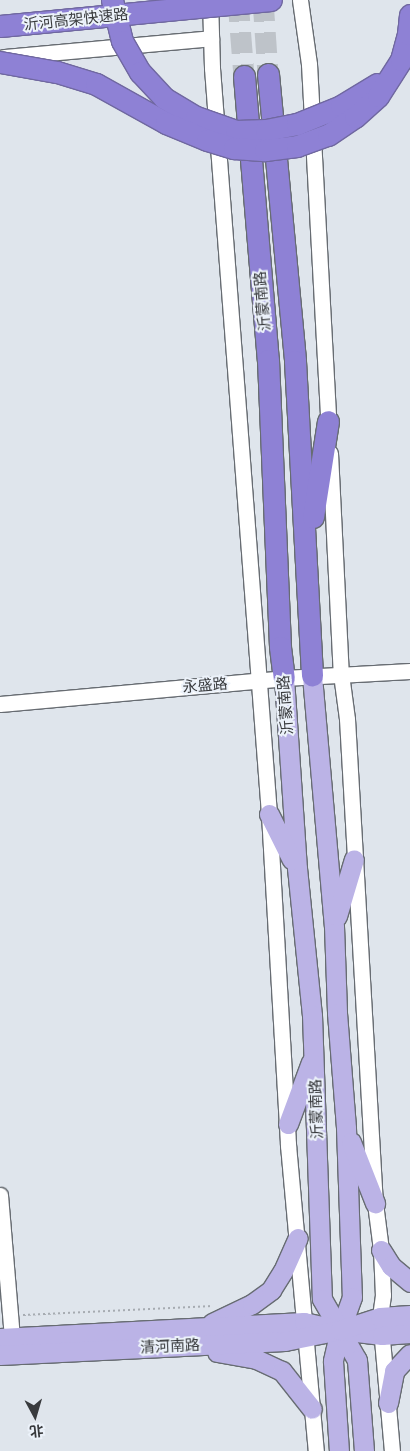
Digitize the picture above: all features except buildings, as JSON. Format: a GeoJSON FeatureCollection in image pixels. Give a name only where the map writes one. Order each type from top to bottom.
{"type":"FeatureCollection","features":[{"type":"Feature","properties":{"kind":"highway"},"geometry":{"type":"LineString","coordinates":[[112,0],[122,41],[140,72],[164,98],[196,117],[236,131],[266,130],[297,124],[341,106],[410,61]]}},
{"type":"Feature","properties":{"kind":"highway","name":"沂河高架快速路"},"geometry":{"type":"LineString","coordinates":[[0,27],[271,0]]}},
{"type":"Feature","properties":{"kind":"highway"},"geometry":{"type":"LineString","coordinates":[[0,62],[57,72],[96,84],[166,122],[207,140],[234,148],[265,150],[297,146],[328,135],[355,117],[378,96],[401,60],[408,34],[410,15]]}},
{"type":"Feature","properties":{"kind":"highway","name":"沂蒙南路"},"geometry":{"type":"LineString","coordinates":[[268,74],[295,361],[312,676]]}},
{"type":"Feature","properties":{"kind":"highway","name":"沂蒙南路"},"geometry":{"type":"LineString","coordinates":[[244,76],[268,360],[280,647],[284,678]]}},
{"type":"Feature","properties":{"kind":"highway"},"geometry":{"type":"LineString","coordinates":[[306,560],[328,421]]}},
{"type":"Feature","properties":{"kind":"main road"},"geometry":{"type":"LineString","coordinates":[[0,22],[177,2],[236,0]]}},
{"type":"Feature","properties":{"kind":"main road","name":"沂蒙南路"},"geometry":{"type":"LineString","coordinates":[[312,676],[334,926],[337,1013],[346,1128],[352,1297],[340,1330],[333,1362],[339,1451]]}},
{"type":"Feature","properties":{"kind":"main road","name":"沂蒙南路"},"geometry":{"type":"LineString","coordinates":[[284,678],[297,868],[312,1015],[322,1299],[357,1360],[364,1451]]}},
{"type":"Feature","properties":{"kind":"main road"},"geometry":{"type":"LineString","coordinates":[[269,814],[297,868]]}},
{"type":"Feature","properties":{"kind":"main road"},"geometry":{"type":"LineString","coordinates":[[334,926],[354,859]]}},
{"type":"Feature","properties":{"kind":"main road"},"geometry":{"type":"LineString","coordinates":[[288,1124],[314,1054]]}},
{"type":"Feature","properties":{"kind":"main road"},"geometry":{"type":"LineString","coordinates":[[346,1128],[375,1203]]}},
{"type":"Feature","properties":{"kind":"main road"},"geometry":{"type":"LineString","coordinates":[[204,1327],[252,1304],[271,1290],[283,1271],[298,1238]]}},
{"type":"Feature","properties":{"kind":"main road"},"geometry":{"type":"LineString","coordinates":[[381,1250],[392,1266],[410,1282]]}},
{"type":"Feature","properties":{"kind":"main road","name":"清河南路"},"geometry":{"type":"LineString","coordinates":[[6,1338],[204,1327],[340,1330],[381,1326],[410,1314]]}},
{"type":"Feature","properties":{"kind":"main road","name":"清河南路"},"geometry":{"type":"LineString","coordinates":[[381,1326],[410,1334]]}},
{"type":"Feature","properties":{"kind":"main road","name":"清河南路"},"geometry":{"type":"LineString","coordinates":[[0,1355],[285,1341],[305,1330]]}},
{"type":"Feature","properties":{"kind":"main road"},"geometry":{"type":"LineString","coordinates":[[181,1346],[256,1358],[282,1371],[312,1409]]}},
{"type":"Feature","properties":{"kind":"main road"},"geometry":{"type":"LineString","coordinates":[[388,1403],[394,1371],[410,1354]]}},
{"type":"Feature","properties":{"kind":"street"},"geometry":{"type":"LineString","coordinates":[[300,0],[309,64],[341,674],[347,719],[375,1203],[381,1250],[383,1295],[381,1326],[392,1451]]}},
{"type":"Feature","properties":{"kind":"street"},"geometry":{"type":"LineString","coordinates":[[210,1],[211,38],[269,814],[288,1124],[316,1451]]}},
{"type":"Feature","properties":{"kind":"street"},"geometry":{"type":"LineString","coordinates":[[0,58],[211,38]]}},
{"type":"Feature","properties":{"kind":"street","name":"永盛路"},"geometry":{"type":"LineString","coordinates":[[0,704],[258,680],[410,671]]}},
{"type":"Feature","properties":{"kind":"street"},"geometry":{"type":"LineString","coordinates":[[0,1195],[10,1315],[6,1338]]}},
{"type":"Feature","properties":{"kind":"path"},"geometry":{"type":"LineString","coordinates":[[10,1315],[213,1306]]}},
{"type":"Feature","properties":{"kind":"tunnel"},"geometry":{"type":"LineString","coordinates":[[238,0],[244,76]]}},
{"type":"Feature","properties":{"kind":"tunnel"},"geometry":{"type":"LineString","coordinates":[[263,0],[268,74]]}}]}
